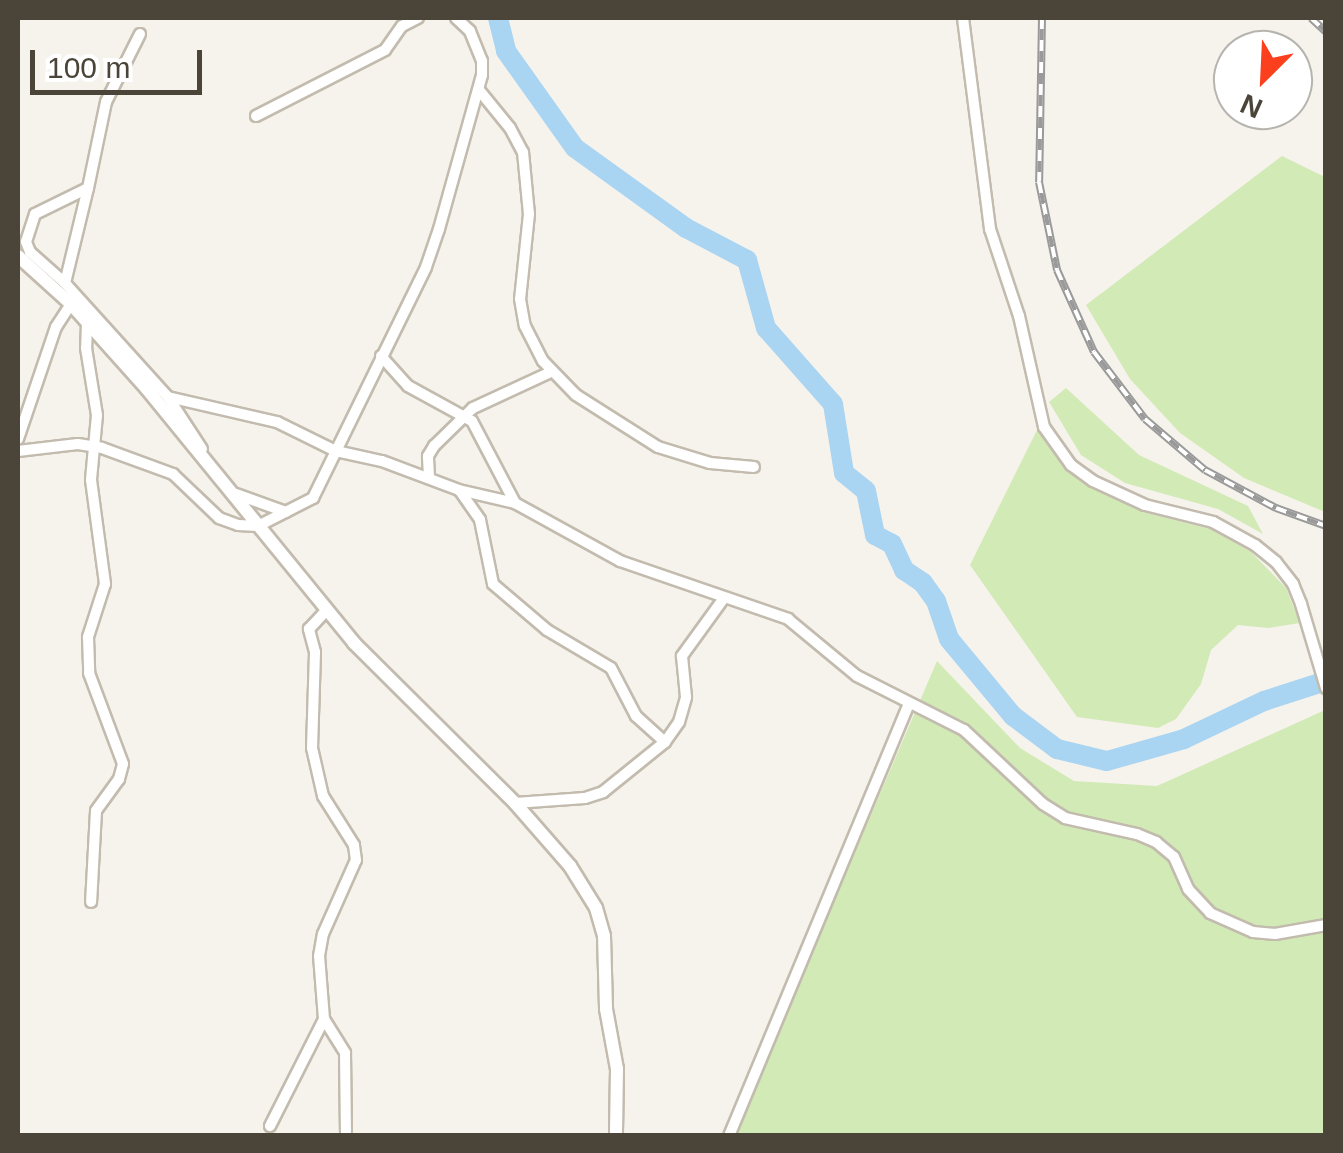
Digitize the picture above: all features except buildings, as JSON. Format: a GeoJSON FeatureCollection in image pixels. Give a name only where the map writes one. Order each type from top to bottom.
{"type":"FeatureCollection","features":[{"type":"Feature","properties":{"kind":"street"},"geometry":{"type":"LineString","coordinates":[[256,116],[385,50],[402,26],[418,18]]}},
{"type":"Feature","properties":{"kind":"street"},"geometry":{"type":"LineString","coordinates":[[18,451],[94,445],[172,474],[220,518],[258,526],[319,491],[426,267],[479,90],[482,60],[470,31],[456,18]]}},
{"type":"Feature","properties":{"kind":"street"},"geometry":{"type":"LineString","coordinates":[[963,18],[990,229],[1024,332],[1036,406],[1057,448],[1071,465],[1119,496],[1213,522],[1255,545],[1293,584],[1326,688]]}},
{"type":"Feature","properties":{"kind":"street"},"geometry":{"type":"LineString","coordinates":[[65,283],[106,102],[140,34]]}},
{"type":"Feature","properties":{"kind":"street"},"geometry":{"type":"LineString","coordinates":[[479,90],[510,128],[523,152],[529,214],[520,299],[525,326],[552,372],[604,416],[658,447],[710,463],[754,467]]}},
{"type":"Feature","properties":{"kind":"street"},"geometry":{"type":"LineString","coordinates":[[88,188],[77,196],[45,205],[28,229],[30,252],[65,283],[103,330],[168,396],[234,493],[287,512]]}},
{"type":"Feature","properties":{"kind":"street"},"geometry":{"type":"LineString","coordinates":[[18,256],[70,304],[148,389],[326,611],[514,803],[570,866],[596,908],[604,936],[606,1009],[616,1058],[616,1136]]}},
{"type":"Feature","properties":{"kind":"street"},"geometry":{"type":"LineString","coordinates":[[18,439],[56,328],[70,304]]}},
{"type":"Feature","properties":{"kind":"street"},"geometry":{"type":"LineString","coordinates":[[87,323],[86,348],[97,415],[90,480],[105,584],[88,637],[89,673],[123,764],[119,779],[96,811],[91,902]]}},
{"type":"Feature","properties":{"kind":"street"},"geometry":{"type":"LineString","coordinates":[[381,356],[408,386],[465,415],[515,503]]}},
{"type":"Feature","properties":{"kind":"street"},"geometry":{"type":"LineString","coordinates":[[429,477],[428,456],[465,415],[480,404],[502,398],[522,384],[552,372]]}},
{"type":"Feature","properties":{"kind":"street"},"geometry":{"type":"LineString","coordinates":[[168,396],[277,422],[336,452],[515,503],[599,552],[788,619],[857,676],[964,730],[1043,804],[1065,818],[1156,842],[1174,857],[1198,903],[1230,924],[1275,934],[1326,925]]}},
{"type":"Feature","properties":{"kind":"street"},"geometry":{"type":"LineString","coordinates":[[459,490],[480,520],[493,584],[547,630],[611,668],[636,716],[665,742]]}},
{"type":"Feature","properties":{"kind":"street"},"geometry":{"type":"LineString","coordinates":[[514,803],[585,798],[603,792],[665,742],[679,722],[686,697],[682,656],[724,598]]}},
{"type":"Feature","properties":{"kind":"street"},"geometry":{"type":"LineString","coordinates":[[326,611],[309,628],[315,652],[312,748],[323,796],[354,845],[356,860],[323,934],[319,956],[324,1019],[345,1053],[346,1136]]}},
{"type":"Feature","properties":{"kind":"street"},"geometry":{"type":"LineString","coordinates":[[729,1136],[908,705]]}},
{"type":"Feature","properties":{"kind":"street"},"geometry":{"type":"LineString","coordinates":[[270,1126],[324,1019]]}},
{"type":"Feature","properties":{"kind":"green space"},"geometry":{"type":"Polygon","coordinates":[[[1282,156],[1325,177],[1325,512],[1244,478],[1180,433],[1130,379],[1086,305],[1282,156]]]}},
{"type":"Feature","properties":{"kind":"green space"},"geometry":{"type":"Polygon","coordinates":[[[1066,388],[1139,455],[1248,506],[1263,534],[1218,509],[1125,483],[1081,455],[1049,402],[1066,388]]]}},
{"type":"Feature","properties":{"kind":"green space"},"geometry":{"type":"Polygon","coordinates":[[[1037,430],[1066,470],[1089,487],[1143,512],[1210,529],[1250,551],[1286,588],[1300,623],[1268,628],[1238,625],[1211,650],[1201,684],[1176,719],[1158,728],[1077,717],[970,565],[1037,430]]]}},
{"type":"Feature","properties":{"kind":"green space"},"geometry":{"type":"Polygon","coordinates":[[[937,661],[1020,748],[1074,781],[1157,786],[1325,710],[1325,1135],[733,1136],[937,661]]]}},
{"type":"Feature","properties":{"kind":"waterway"},"geometry":{"type":"LineString","coordinates":[[498,18],[506,51],[575,148],[686,228],[747,260],[766,328],[833,404],[844,473],[866,491],[875,535],[892,544],[904,570],[923,583],[936,601],[949,639],[1013,716],[1057,749],[1107,761],[1184,739],[1264,701],[1326,681]]}},
{"type":"Feature","properties":{"kind":"railway"},"geometry":{"type":"LineString","coordinates":[[1042,18],[1039,182],[1057,270],[1094,352],[1145,419],[1205,470],[1276,508],[1326,526]]}},
{"type":"Feature","properties":{"kind":"railway"},"geometry":{"type":"LineString","coordinates":[[1311,18],[1326,32]]}}]}
